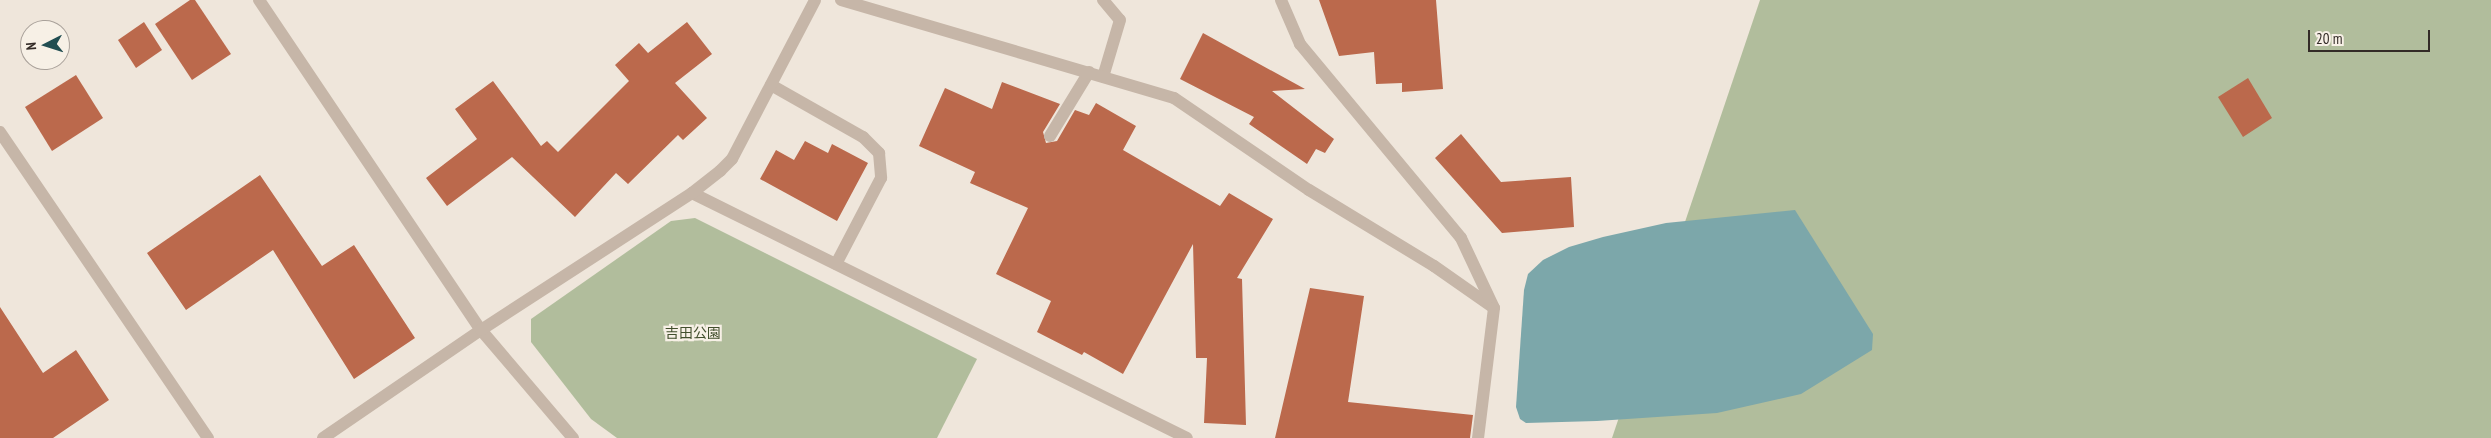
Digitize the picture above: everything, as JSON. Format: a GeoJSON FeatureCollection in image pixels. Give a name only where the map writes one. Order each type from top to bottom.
{"type":"FeatureCollection","features":[{"type":"Feature","properties":{"kind":"street"},"geometry":{"type":"LineString","coordinates":[[259,0],[481,330],[573,438]]}},
{"type":"Feature","properties":{"kind":"street"},"geometry":{"type":"LineString","coordinates":[[324,438],[481,330],[692,193],[732,159],[816,0]]}},
{"type":"Feature","properties":{"kind":"street"},"geometry":{"type":"LineString","coordinates":[[841,0],[1174,98],[1309,190],[1434,266],[1494,308]]}},
{"type":"Feature","properties":{"kind":"street"},"geometry":{"type":"LineString","coordinates":[[1103,0],[1120,20],[1103,77]]}},
{"type":"Feature","properties":{"kind":"street"},"geometry":{"type":"LineString","coordinates":[[1281,0],[1300,44],[1462,238],[1494,308],[1478,438]]}},
{"type":"Feature","properties":{"kind":"street"},"geometry":{"type":"LineString","coordinates":[[1050,136],[1089,72]]}},
{"type":"Feature","properties":{"kind":"street"},"geometry":{"type":"LineString","coordinates":[[771,85],[863,137],[879,153],[881,178],[836,264]]}},
{"type":"Feature","properties":{"kind":"street"},"geometry":{"type":"LineString","coordinates":[[0,132],[208,438]]}},
{"type":"Feature","properties":{"kind":"street"},"geometry":{"type":"LineString","coordinates":[[692,193],[1187,438]]}},
{"type":"Feature","properties":{"kind":"green space"},"geometry":{"type":"Polygon","coordinates":[[[1760,0],[2491,0],[2491,438],[1612,438],[1760,0]]]}},
{"type":"Feature","properties":{"kind":"green space","name":"吉田公園"},"geometry":{"type":"Polygon","coordinates":[[[695,218],[977,359],[937,438],[617,438],[591,419],[531,342],[531,319],[671,221],[695,218]]]}},
{"type":"Feature","properties":{"kind":"water"},"geometry":{"type":"Polygon","coordinates":[[[1795,210],[1873,334],[1872,350],[1801,394],[1717,413],[1597,421],[1526,423],[1520,419],[1516,407],[1524,290],[1528,274],[1543,260],[1569,247],[1603,237],[1666,223],[1795,210]]]}},
{"type":"Feature","properties":{"kind":"building"},"geometry":{"type":"Polygon","coordinates":[[[190,0],[195,0],[231,54],[192,80],[155,24],[190,0]]]}},
{"type":"Feature","properties":{"kind":"building"},"geometry":{"type":"Polygon","coordinates":[[[1319,0],[1436,0],[1443,89],[1402,92],[1402,83],[1376,84],[1374,52],[1339,56],[1319,0]]]}},
{"type":"Feature","properties":{"kind":"building"},"geometry":{"type":"Polygon","coordinates":[[[144,22],[162,50],[136,68],[118,40],[144,22]]]}},
{"type":"Feature","properties":{"kind":"building"},"geometry":{"type":"Polygon","coordinates":[[[687,22],[712,54],[675,83],[707,118],[683,140],[678,135],[628,184],[616,173],[575,217],[512,157],[447,206],[426,178],[477,139],[455,109],[493,81],[541,146],[547,141],[558,152],[629,81],[615,65],[639,43],[648,53],[687,22]]]}},
{"type":"Feature","properties":{"kind":"building"},"geometry":{"type":"Polygon","coordinates":[[[1203,33],[1305,89],[1272,91],[1334,139],[1325,153],[1316,149],[1307,164],[1249,124],[1254,117],[1180,79],[1203,33]]]}},
{"type":"Feature","properties":{"kind":"building"},"geometry":{"type":"Polygon","coordinates":[[[76,75],[103,118],[52,151],[25,107],[76,75]]]}},
{"type":"Feature","properties":{"kind":"building"},"geometry":{"type":"Polygon","coordinates":[[[2248,78],[2272,118],[2243,137],[2218,97],[2248,78]]]}},
{"type":"Feature","properties":{"kind":"building"},"geometry":{"type":"Polygon","coordinates":[[[1002,82],[1060,104],[1043,132],[1046,143],[1057,141],[1075,110],[1089,115],[1096,103],[1136,126],[1123,150],[1220,206],[1229,193],[1273,219],[1237,278],[1242,279],[1246,425],[1204,423],[1207,358],[1196,358],[1193,244],[1123,374],[1084,352],[1082,355],[1037,332],[1051,301],[996,274],[1028,208],[970,183],[975,172],[919,146],[945,88],[992,109],[1002,82]]]}},
{"type":"Feature","properties":{"kind":"building"},"geometry":{"type":"Polygon","coordinates":[[[1461,134],[1501,182],[1571,177],[1574,227],[1502,233],[1435,158],[1461,134]]]}},
{"type":"Feature","properties":{"kind":"building"},"geometry":{"type":"Polygon","coordinates":[[[805,141],[828,153],[832,144],[868,163],[837,221],[760,179],[776,150],[794,160],[805,141]]]}},
{"type":"Feature","properties":{"kind":"building"},"geometry":{"type":"Polygon","coordinates":[[[260,175],[322,266],[354,245],[415,338],[354,379],[273,250],[186,310],[147,253],[260,175]]]}},
{"type":"Feature","properties":{"kind":"building"},"geometry":{"type":"Polygon","coordinates":[[[1310,288],[1364,296],[1348,402],[1473,415],[1470,438],[1275,438],[1310,288]]]}},
{"type":"Feature","properties":{"kind":"building"},"geometry":{"type":"Polygon","coordinates":[[[0,307],[43,373],[76,350],[109,400],[53,438],[0,438],[0,307]]]}}]}
